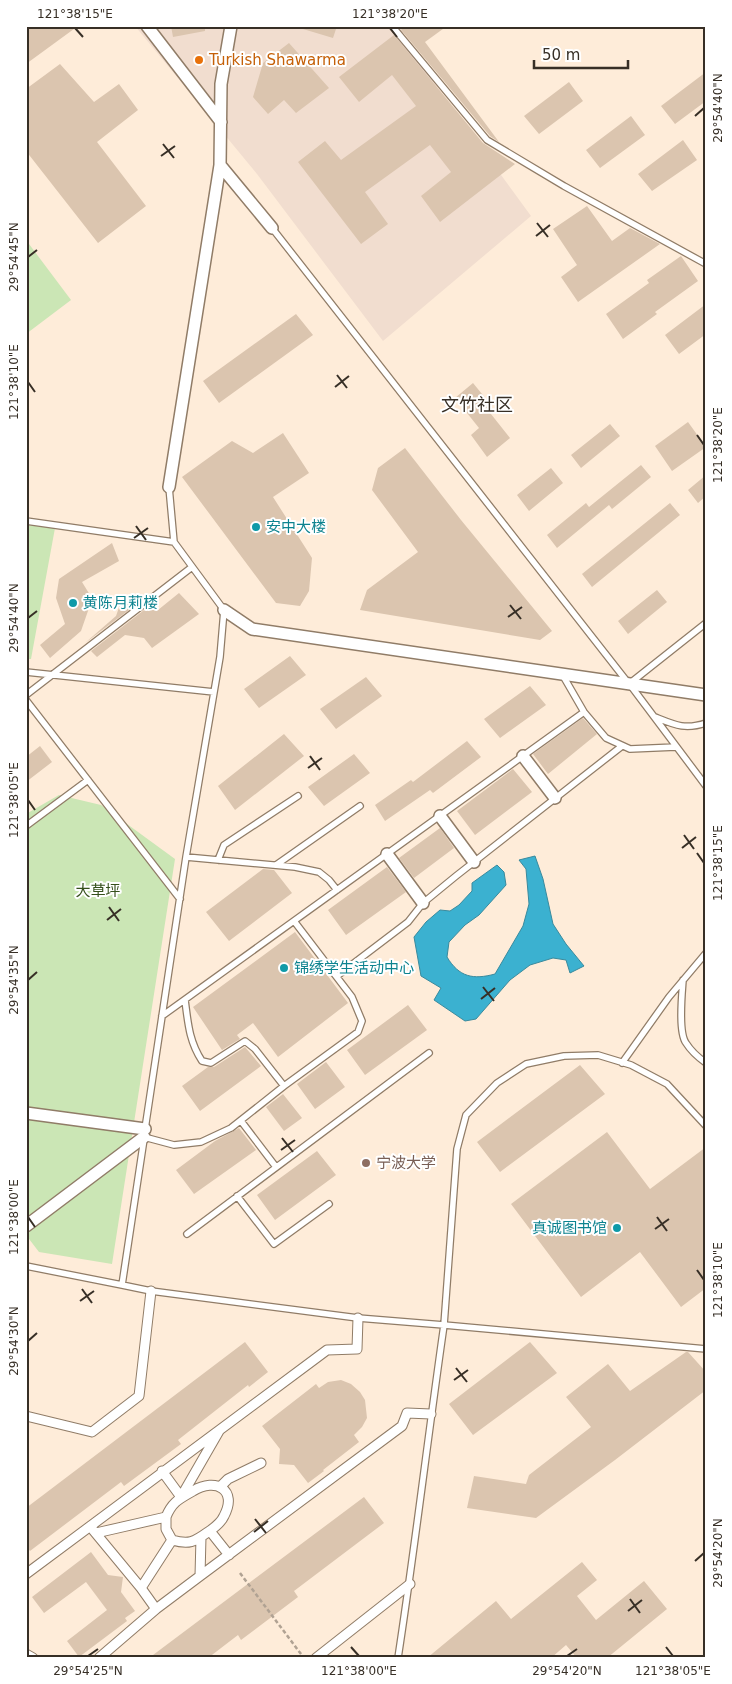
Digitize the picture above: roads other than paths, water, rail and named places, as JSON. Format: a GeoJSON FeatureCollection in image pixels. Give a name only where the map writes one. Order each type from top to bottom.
{"type":"FeatureCollection","features":[{"type":"Feature","properties":{"kind":"street"},"geometry":{"type":"LineString","coordinates":[[147,26],[221,122]]}},
{"type":"Feature","properties":{"kind":"street"},"geometry":{"type":"LineString","coordinates":[[169,487],[220,165],[221,84],[230,26]]}},
{"type":"Feature","properties":{"kind":"street"},"geometry":{"type":"LineString","coordinates":[[220,165],[272,228]]}},
{"type":"Feature","properties":{"kind":"street"},"geometry":{"type":"LineString","coordinates":[[224,610],[252,628],[706,695]]}},
{"type":"Feature","properties":{"kind":"street"},"geometry":{"type":"LineString","coordinates":[[523,756],[555,798]]}},
{"type":"Feature","properties":{"kind":"street"},"geometry":{"type":"LineString","coordinates":[[440,816],[474,862]]}},
{"type":"Feature","properties":{"kind":"street"},"geometry":{"type":"LineString","coordinates":[[387,854],[423,903]]}},
{"type":"Feature","properties":{"kind":"street"},"geometry":{"type":"LineString","coordinates":[[26,1113],[145,1133]]}},
{"type":"Feature","properties":{"kind":"street"},"geometry":{"type":"LineString","coordinates":[[26,1226],[145,1133]]}},
{"type":"Feature","properties":{"kind":"street"},"geometry":{"type":"LineString","coordinates":[[26,1416],[92,1432],[139,1396],[151,1291]]}},
{"type":"Feature","properties":{"kind":"street"},"geometry":{"type":"LineString","coordinates":[[26,1574],[93,1530],[162,1472],[327,1350],[357,1349],[358,1318]]}},
{"type":"Feature","properties":{"kind":"street"},"geometry":{"type":"LineString","coordinates":[[99,1658],[156,1609],[402,1426],[407,1413],[431,1414]]}},
{"type":"Feature","properties":{"kind":"street"},"geometry":{"type":"LineString","coordinates":[[181,1498],[220,1429]]}},
{"type":"Feature","properties":{"kind":"street"},"geometry":{"type":"LineString","coordinates":[[221,1486],[228,1479],[260,1463]]}},
{"type":"Feature","properties":{"kind":"street"},"geometry":{"type":"LineString","coordinates":[[162,1472],[181,1498]]}},
{"type":"Feature","properties":{"kind":"street"},"geometry":{"type":"LineString","coordinates":[[211,1484],[221,1486],[229,1499],[228,1508],[221,1522],[210,1531],[195,1541],[184,1543],[172,1540],[166,1529],[166,1517],[170,1506],[181,1498],[197,1488],[211,1484]]}},
{"type":"Feature","properties":{"kind":"street"},"geometry":{"type":"LineString","coordinates":[[93,1530],[166,1517]]}},
{"type":"Feature","properties":{"kind":"street"},"geometry":{"type":"LineString","coordinates":[[93,1530],[156,1609]]}},
{"type":"Feature","properties":{"kind":"street"},"geometry":{"type":"LineString","coordinates":[[210,1531],[228,1555]]}},
{"type":"Feature","properties":{"kind":"street"},"geometry":{"type":"LineString","coordinates":[[200,1576],[201,1537]]}},
{"type":"Feature","properties":{"kind":"street"},"geometry":{"type":"LineString","coordinates":[[141,1588],[172,1540]]}},
{"type":"Feature","properties":{"kind":"street"},"geometry":{"type":"LineString","coordinates":[[316,1658],[410,1584]]}},
{"type":"Feature","properties":{"kind":"street"},"geometry":{"type":"LineString","coordinates":[[26,1654],[33,1658]]}},
{"type":"Feature","properties":{"kind":"lane"},"geometry":{"type":"LineString","coordinates":[[392,26],[487,140],[564,186],[706,264]]}},
{"type":"Feature","properties":{"kind":"lane"},"geometry":{"type":"LineString","coordinates":[[272,228],[629,684],[706,786]]}},
{"type":"Feature","properties":{"kind":"lane"},"geometry":{"type":"LineString","coordinates":[[122,1285],[186,857],[220,657],[224,610],[174,542],[169,487]]}},
{"type":"Feature","properties":{"kind":"lane"},"geometry":{"type":"LineString","coordinates":[[26,521],[174,542]]}},
{"type":"Feature","properties":{"kind":"lane"},"geometry":{"type":"LineString","coordinates":[[26,695],[192,567]]}},
{"type":"Feature","properties":{"kind":"lane"},"geometry":{"type":"LineString","coordinates":[[629,684],[706,623]]}},
{"type":"Feature","properties":{"kind":"lane"},"geometry":{"type":"LineString","coordinates":[[26,672],[214,692]]}},
{"type":"Feature","properties":{"kind":"lane"},"geometry":{"type":"LineString","coordinates":[[562,674],[584,712],[606,738],[630,749],[676,747]]}},
{"type":"Feature","properties":{"kind":"lane"},"geometry":{"type":"LineString","coordinates":[[26,700],[180,900]]}},
{"type":"Feature","properties":{"kind":"lane"},"geometry":{"type":"LineString","coordinates":[[162,1016],[584,712]]}},
{"type":"Feature","properties":{"kind":"lane"},"geometry":{"type":"LineString","coordinates":[[653,716],[678,726],[694,727],[706,724]]}},
{"type":"Feature","properties":{"kind":"lane"},"geometry":{"type":"LineString","coordinates":[[336,976],[408,922],[423,903],[622,746]]}},
{"type":"Feature","properties":{"kind":"lane"},"geometry":{"type":"LineString","coordinates":[[26,826],[88,780]]}},
{"type":"Feature","properties":{"kind":"lane"},"geometry":{"type":"LineString","coordinates":[[218,860],[224,845],[298,796]]}},
{"type":"Feature","properties":{"kind":"lane"},"geometry":{"type":"LineString","coordinates":[[276,865],[360,806]]}},
{"type":"Feature","properties":{"kind":"lane"},"geometry":{"type":"LineString","coordinates":[[186,857],[295,866],[319,872],[329,880],[336,890]]}},
{"type":"Feature","properties":{"kind":"lane"},"geometry":{"type":"LineString","coordinates":[[145,1133],[174,1145],[201,1142],[231,1128],[284,1086],[358,1032],[362,1021],[352,997],[294,921]]}},
{"type":"Feature","properties":{"kind":"lane"},"geometry":{"type":"LineString","coordinates":[[622,1063],[683,979],[706,953]]}},
{"type":"Feature","properties":{"kind":"lane"},"geometry":{"type":"LineString","coordinates":[[683,979],[682,1036],[686,1044],[706,1064]]}},
{"type":"Feature","properties":{"kind":"lane"},"geometry":{"type":"LineString","coordinates":[[185,1000],[190,1035],[194,1048],[202,1061],[211,1063],[245,1041],[255,1049],[284,1086]]}},
{"type":"Feature","properties":{"kind":"lane"},"geometry":{"type":"LineString","coordinates":[[187,1234],[429,1052]]}},
{"type":"Feature","properties":{"kind":"lane"},"geometry":{"type":"LineString","coordinates":[[398,1658],[410,1584],[444,1325],[457,1149],[466,1115],[497,1083],[526,1064],[564,1056],[598,1055],[631,1065],[667,1084],[706,1126]]}},
{"type":"Feature","properties":{"kind":"lane"},"geometry":{"type":"LineString","coordinates":[[241,1121],[276,1167]]}},
{"type":"Feature","properties":{"kind":"lane"},"geometry":{"type":"LineString","coordinates":[[237,1196],[274,1244],[329,1204]]}},
{"type":"Feature","properties":{"kind":"lane"},"geometry":{"type":"LineString","coordinates":[[26,1266],[151,1291],[358,1318],[706,1349]]}},
{"type":"Feature","properties":{"kind":"water"},"geometry":{"type":"Polygon","coordinates":[[[535,856],[543,879],[553,924],[584,966],[570,973],[566,960],[553,958],[530,965],[510,980],[476,1019],[465,1021],[434,1000],[441,988],[421,976],[414,937],[426,922],[440,910],[450,911],[459,905],[472,891],[472,883],[497,865],[504,872],[506,885],[479,915],[465,925],[449,942],[447,957],[456,969],[467,975],[480,977],[495,974],[523,926],[529,904],[526,869],[519,860],[535,856]]]}},
{"type":"Feature","properties":{"kind":"place","name":"Turkish Shawarma"},"geometry":{"type":"Point","coordinates":[199,60]}},
{"type":"Feature","properties":{"kind":"place","name":"安中大楼"},"geometry":{"type":"Point","coordinates":[256,527]}},
{"type":"Feature","properties":{"kind":"place","name":"黄陈月莉楼"},"geometry":{"type":"Point","coordinates":[73,603]}},
{"type":"Feature","properties":{"kind":"place","name":"锦绣学生活动中心"},"geometry":{"type":"Point","coordinates":[284,968]}},
{"type":"Feature","properties":{"kind":"place","name":"宁波大学"},"geometry":{"type":"Point","coordinates":[366,1163]}},
{"type":"Feature","properties":{"kind":"place","name":"真诚图书馆"},"geometry":{"type":"Point","coordinates":[617,1228]}},
{"type":"Feature","properties":{"kind":"district","name":"文竹社区"},"geometry":{"type":"Point","coordinates":[477,405]}},
{"type":"Feature","properties":{"kind":"park label","name":"大草坪"},"geometry":{"type":"Point","coordinates":[98,891]}}]}
